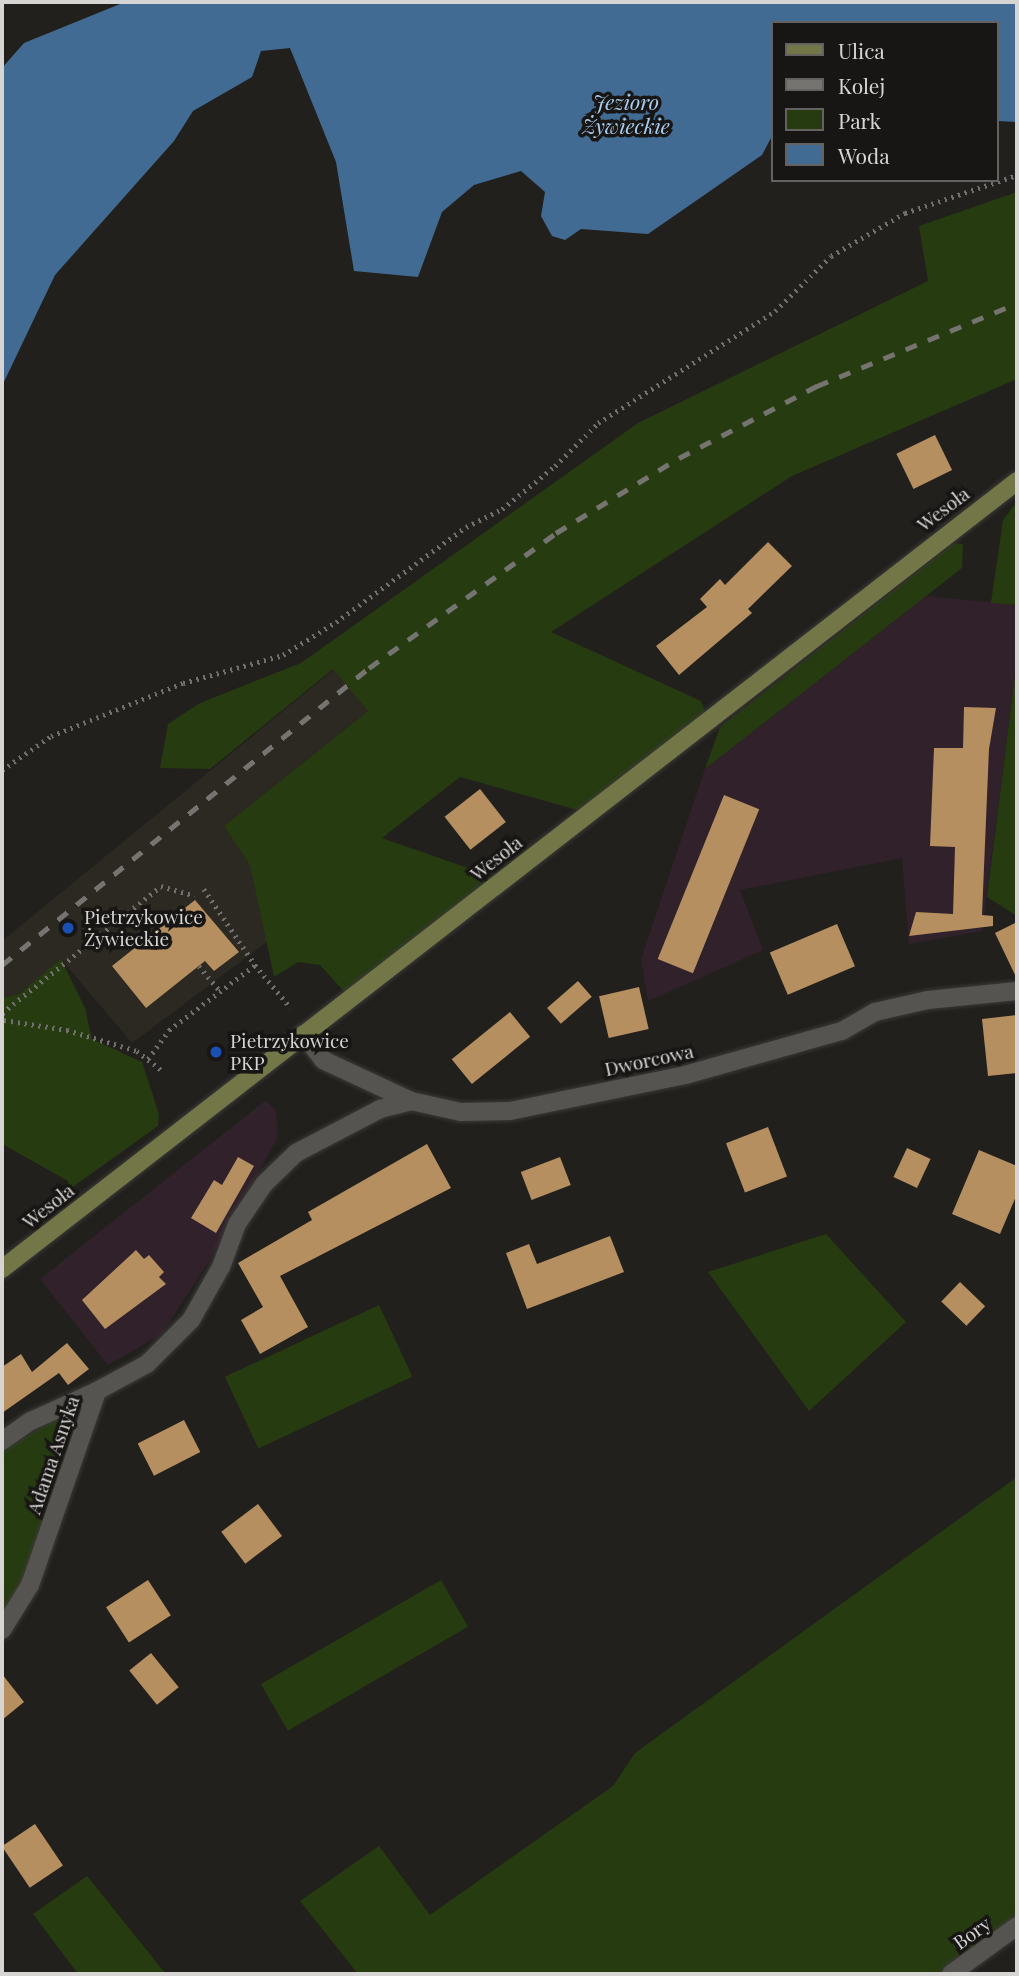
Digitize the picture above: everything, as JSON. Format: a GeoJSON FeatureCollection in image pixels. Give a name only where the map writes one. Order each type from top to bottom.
{"type":"FeatureCollection","features":[{"type":"Feature","properties":{"kind":"main road","name":"Wesoła"},"geometry":{"type":"LineString","coordinates":[[2,1269],[1017,481]]}},
{"type":"Feature","properties":{"kind":"street","name":"Dworcowa"},"geometry":{"type":"LineString","coordinates":[[303,1034],[323,1060],[411,1101],[461,1112],[510,1111],[685,1075],[842,1031],[875,1012],[928,1000],[1017,991]]}},
{"type":"Feature","properties":{"kind":"street","name":"Adama Asnyka"},"geometry":{"type":"LineString","coordinates":[[2,1630],[30,1585],[97,1391],[147,1364],[191,1320],[221,1267],[237,1224],[264,1184],[296,1153],[380,1109],[411,1101]]}},
{"type":"Feature","properties":{"kind":"street"},"geometry":{"type":"LineString","coordinates":[[2,1441],[31,1421],[97,1391]]}},
{"type":"Feature","properties":{"kind":"street","name":"Bory"},"geometry":{"type":"LineString","coordinates":[[951,1974],[1017,1926]]}},
{"type":"Feature","properties":{"kind":"path"},"geometry":{"type":"LineString","coordinates":[[998,181],[1017,175]]}},
{"type":"Feature","properties":{"kind":"path"},"geometry":{"type":"LineString","coordinates":[[2,770],[63,732],[183,683],[283,655],[336,622],[466,527],[502,509],[555,466],[598,423],[775,311],[831,256],[905,213],[996,182]]}},
{"type":"Feature","properties":{"kind":"path"},"geometry":{"type":"LineString","coordinates":[[164,1072],[137,1051],[67,1030],[4,1020],[2,1014],[161,886],[195,896]]}},
{"type":"Feature","properties":{"kind":"path"},"geometry":{"type":"LineString","coordinates":[[204,889],[255,965],[291,1008]]}},
{"type":"Feature","properties":{"kind":"path"},"geometry":{"type":"LineString","coordinates":[[148,1059],[169,1030],[255,965]]}},
{"type":"Feature","properties":{"kind":"path"},"geometry":{"type":"LineString","coordinates":[[199,966],[219,990]]}},
{"type":"Feature","properties":{"kind":"shaded area"},"geometry":{"type":"Polygon","coordinates":[[[926,596],[1017,605],[1017,660],[982,931],[909,944],[902,858],[740,890],[763,950],[648,1001],[641,959],[705,769],[926,596]]]}},
{"type":"Feature","properties":{"kind":"shaded area"},"geometry":{"type":"Polygon","coordinates":[[[415,603],[444,650],[224,826],[291,924],[132,1043],[62,960],[18,994],[2,998],[2,941],[415,603]]]}},
{"type":"Feature","properties":{"kind":"shaded area"},"geometry":{"type":"Polygon","coordinates":[[[266,1100],[276,1111],[278,1137],[209,1261],[162,1334],[108,1365],[40,1279],[266,1100]]]}},
{"type":"Feature","properties":{"kind":"green space"},"geometry":{"type":"Polygon","coordinates":[[[1017,192],[1017,379],[792,476],[551,632],[701,701],[708,718],[588,813],[460,777],[382,838],[502,880],[349,997],[320,965],[298,962],[274,977],[250,865],[224,826],[368,711],[333,669],[210,769],[160,768],[168,724],[200,703],[301,663],[638,423],[928,281],[919,226],[1017,192]]]}},
{"type":"Feature","properties":{"kind":"green space"},"geometry":{"type":"Polygon","coordinates":[[[1017,502],[1017,605],[991,603],[1003,520],[1017,502]]]}},
{"type":"Feature","properties":{"kind":"green space"},"geometry":{"type":"Polygon","coordinates":[[[954,543],[963,544],[962,568],[705,769],[720,727],[954,543]]]}},
{"type":"Feature","properties":{"kind":"green space"},"geometry":{"type":"Polygon","coordinates":[[[1017,660],[1017,916],[987,897],[1017,660]]]}},
{"type":"Feature","properties":{"kind":"green space"},"geometry":{"type":"Polygon","coordinates":[[[61,959],[85,1008],[92,1039],[142,1062],[159,1114],[158,1126],[60,1196],[68,1181],[2,1144],[2,998],[19,994],[61,959]]]}},
{"type":"Feature","properties":{"kind":"green space"},"geometry":{"type":"Polygon","coordinates":[[[826,1234],[906,1322],[809,1411],[708,1272],[826,1234]]]}},
{"type":"Feature","properties":{"kind":"green space"},"geometry":{"type":"Polygon","coordinates":[[[379,1305],[412,1377],[258,1448],[225,1377],[379,1305]]]}},
{"type":"Feature","properties":{"kind":"green space"},"geometry":{"type":"Polygon","coordinates":[[[72,1409],[82,1419],[28,1577],[2,1615],[2,1451],[72,1409]]]}},
{"type":"Feature","properties":{"kind":"green space"},"geometry":{"type":"Polygon","coordinates":[[[1017,1477],[1017,1914],[939,1974],[358,1974],[300,1901],[379,1846],[430,1915],[613,1786],[635,1753],[1017,1477]]]}},
{"type":"Feature","properties":{"kind":"green space"},"geometry":{"type":"Polygon","coordinates":[[[441,1580],[468,1627],[288,1731],[261,1684],[441,1580]]]}},
{"type":"Feature","properties":{"kind":"green space"},"geometry":{"type":"Polygon","coordinates":[[[87,1876],[166,1974],[78,1974],[33,1914],[87,1876]]]}},
{"type":"Feature","properties":{"kind":"water","name":"Jezioro Żywieckie"},"geometry":{"type":"Polygon","coordinates":[[[125,2],[1017,2],[1017,122],[998,121],[998,21],[771,21],[771,138],[762,155],[648,234],[581,229],[565,240],[552,236],[541,216],[545,192],[521,171],[474,185],[442,212],[418,277],[354,271],[336,162],[290,48],[261,51],[252,77],[193,111],[174,141],[55,275],[2,386],[2,68],[24,43],[125,2]]]}},
{"type":"Feature","properties":{"kind":"building"},"geometry":{"type":"Polygon","coordinates":[[[935,435],[952,470],[913,489],[896,454],[935,435]]]}},
{"type":"Feature","properties":{"kind":"building"},"geometry":{"type":"Polygon","coordinates":[[[768,542],[792,566],[748,609],[752,613],[679,675],[656,646],[707,607],[700,599],[720,579],[725,585],[768,542]]]}},
{"type":"Feature","properties":{"kind":"building"},"geometry":{"type":"Polygon","coordinates":[[[964,707],[996,708],[989,749],[982,915],[993,916],[993,926],[909,936],[916,912],[953,914],[955,847],[930,846],[934,748],[963,748],[964,707]]]}},
{"type":"Feature","properties":{"kind":"building"},"geometry":{"type":"Polygon","coordinates":[[[480,789],[506,822],[470,850],[445,817],[480,789]]]}},
{"type":"Feature","properties":{"kind":"building"},"geometry":{"type":"Polygon","coordinates":[[[724,795],[759,809],[693,973],[658,959],[724,795]]]}},
{"type":"Feature","properties":{"kind":"building"},"geometry":{"type":"Polygon","coordinates":[[[195,900],[239,952],[214,971],[205,961],[146,1008],[112,966],[195,900]]]}},
{"type":"Feature","properties":{"kind":"building"},"geometry":{"type":"Polygon","coordinates":[[[1017,922],[1017,979],[995,933],[1017,922]]]}},
{"type":"Feature","properties":{"kind":"building"},"geometry":{"type":"Polygon","coordinates":[[[837,924],[855,966],[788,995],[770,953],[837,924]]]}},
{"type":"Feature","properties":{"kind":"building"},"geometry":{"type":"Polygon","coordinates":[[[578,981],[592,997],[561,1024],[547,1008],[578,981]]]}},
{"type":"Feature","properties":{"kind":"building"},"geometry":{"type":"Polygon","coordinates":[[[639,987],[649,1029],[609,1038],[599,996],[639,987]]]}},
{"type":"Feature","properties":{"kind":"building"},"geometry":{"type":"Polygon","coordinates":[[[510,1012],[530,1037],[472,1084],[452,1059],[510,1012]]]}},
{"type":"Feature","properties":{"kind":"building"},"geometry":{"type":"Polygon","coordinates":[[[1017,1015],[1017,1073],[988,1076],[982,1019],[1017,1015]]]}},
{"type":"Feature","properties":{"kind":"building"},"geometry":{"type":"Polygon","coordinates":[[[768,1127],[787,1176],[745,1193],[726,1143],[768,1127]]]}},
{"type":"Feature","properties":{"kind":"building"},"geometry":{"type":"Polygon","coordinates":[[[427,1144],[451,1188],[280,1276],[308,1327],[260,1354],[241,1320],[263,1307],[238,1263],[312,1220],[308,1212],[427,1144]]]}},
{"type":"Feature","properties":{"kind":"building"},"geometry":{"type":"Polygon","coordinates":[[[907,1148],[931,1159],[917,1188],[893,1177],[907,1148]]]}},
{"type":"Feature","properties":{"kind":"building"},"geometry":{"type":"Polygon","coordinates":[[[979,1150],[1017,1166],[1017,1194],[1000,1234],[952,1214],[979,1150]]]}},
{"type":"Feature","properties":{"kind":"building"},"geometry":{"type":"Polygon","coordinates":[[[238,1157],[254,1166],[216,1233],[191,1218],[214,1180],[222,1185],[238,1157]]]}},
{"type":"Feature","properties":{"kind":"building"},"geometry":{"type":"Polygon","coordinates":[[[560,1157],[571,1185],[532,1200],[521,1172],[560,1157]]]}},
{"type":"Feature","properties":{"kind":"building"},"geometry":{"type":"Polygon","coordinates":[[[610,1236],[624,1272],[527,1309],[506,1253],[529,1244],[537,1264],[610,1236]]]}},
{"type":"Feature","properties":{"kind":"building"},"geometry":{"type":"Polygon","coordinates":[[[136,1250],[144,1259],[149,1255],[164,1272],[159,1277],[166,1284],[105,1329],[82,1300],[136,1250]]]}},
{"type":"Feature","properties":{"kind":"building"},"geometry":{"type":"Polygon","coordinates":[[[960,1282],[985,1306],[966,1326],[941,1301],[960,1282]]]}},
{"type":"Feature","properties":{"kind":"building"},"geometry":{"type":"Polygon","coordinates":[[[67,1343],[89,1369],[68,1385],[59,1373],[2,1413],[2,1367],[21,1354],[32,1372],[67,1343]]]}},
{"type":"Feature","properties":{"kind":"building"},"geometry":{"type":"Polygon","coordinates":[[[184,1420],[200,1452],[154,1476],[138,1444],[184,1420]]]}},
{"type":"Feature","properties":{"kind":"building"},"geometry":{"type":"Polygon","coordinates":[[[258,1504],[282,1536],[245,1564],[221,1532],[258,1504]]]}},
{"type":"Feature","properties":{"kind":"building"},"geometry":{"type":"Polygon","coordinates":[[[148,1580],[171,1615],[129,1642],[106,1607],[148,1580]]]}},
{"type":"Feature","properties":{"kind":"building"},"geometry":{"type":"Polygon","coordinates":[[[151,1653],[179,1687],[157,1705],[129,1671],[151,1653]]]}},
{"type":"Feature","properties":{"kind":"building"},"geometry":{"type":"Polygon","coordinates":[[[2,1674],[24,1702],[2,1720],[2,1674]]]}},
{"type":"Feature","properties":{"kind":"building"},"geometry":{"type":"Polygon","coordinates":[[[35,1824],[63,1865],[30,1888],[2,1846],[35,1824]]]}},
{"type":"Feature","properties":{"kind":"railway"},"geometry":{"type":"LineString","coordinates":[[2,965],[369,668],[556,533],[679,458],[817,386],[1017,303]]}},
{"type":"Feature","properties":{"kind":"place","name":"Pietrzykowice Żywieckie"},"geometry":{"type":"Point","coordinates":[68,928]}},
{"type":"Feature","properties":{"kind":"place","name":"Pietrzykowice PKP"},"geometry":{"type":"Point","coordinates":[216,1052]}}]}
